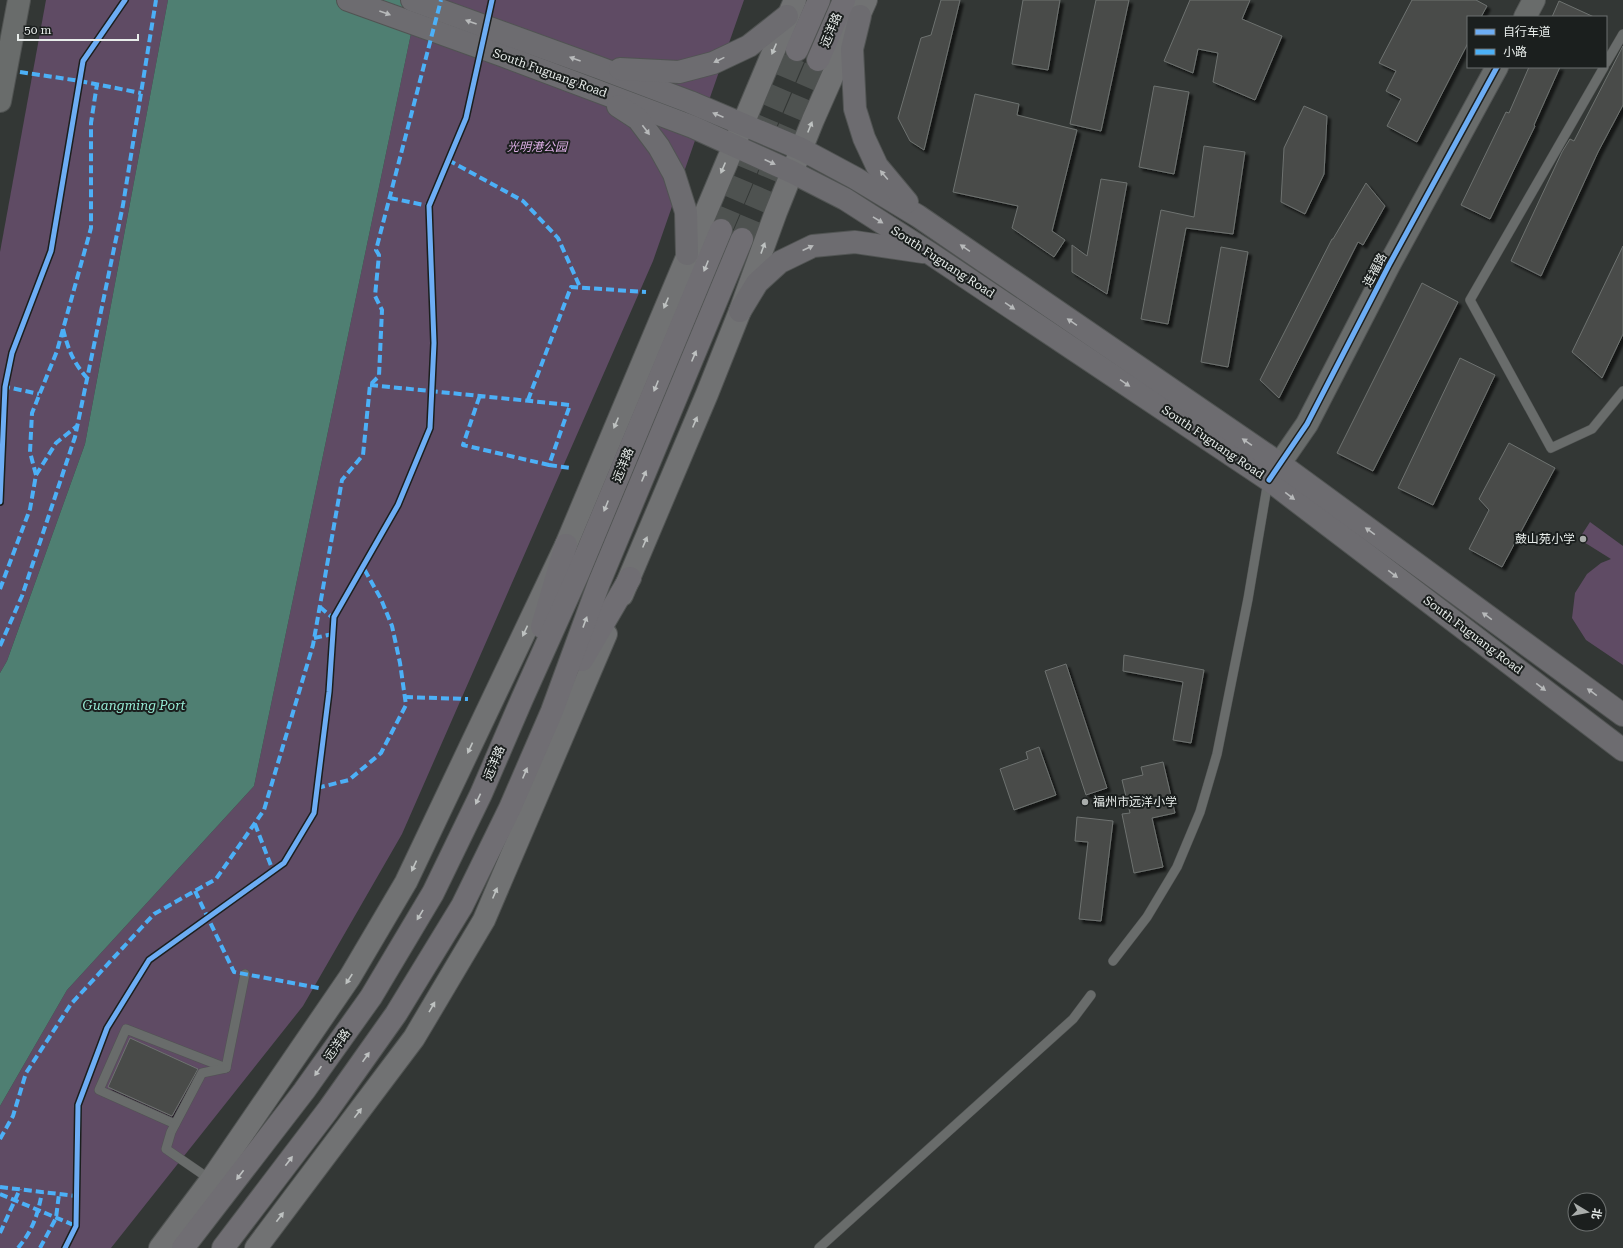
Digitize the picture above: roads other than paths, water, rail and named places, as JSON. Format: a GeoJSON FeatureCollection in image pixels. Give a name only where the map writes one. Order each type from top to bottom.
{"type":"FeatureCollection","features":[{"type":"Feature","properties":{"kind":"highway","name":"远洋路"},"geometry":{"type":"LineString","coordinates":[[797,50],[819,0]]}},
{"type":"Feature","properties":{"kind":"highway","name":"远洋路"},"geometry":{"type":"LineString","coordinates":[[818,60],[844,0]]}},
{"type":"Feature","properties":{"kind":"highway","name":"远洋路"},"geometry":{"type":"LineString","coordinates":[[183,1248],[304,1090],[371,997],[433,893],[481,794],[578,574],[721,230]]}},
{"type":"Feature","properties":{"kind":"highway","name":"远洋路"},"geometry":{"type":"LineString","coordinates":[[223,1248],[328,1110],[396,1014],[462,906],[510,808],[552,711],[599,583],[742,239]]}},
{"type":"Feature","properties":{"kind":"highway"},"geometry":{"type":"LineString","coordinates":[[522,699],[566,545]]}},
{"type":"Feature","properties":{"kind":"highway"},"geometry":{"type":"LineString","coordinates":[[552,711],[630,578]]}},
{"type":"Feature","properties":{"kind":"main road","name":"South Fuguang Road"},"geometry":{"type":"LineString","coordinates":[[348,0],[684,123],[792,172],[845,199],[1274,472],[1623,750]]}},
{"type":"Feature","properties":{"kind":"main road","name":"South Fuguang Road"},"geometry":{"type":"LineString","coordinates":[[412,0],[690,102],[741,125],[801,149],[855,178],[918,216],[1274,472],[1623,715]]}},
{"type":"Feature","properties":{"kind":"main road"},"geometry":{"type":"LineString","coordinates":[[600,68],[679,72],[712,63],[749,46],[791,8]]}},
{"type":"Feature","properties":{"kind":"main road"},"geometry":{"type":"LineString","coordinates":[[160,1248],[211,1180],[350,977],[406,882],[566,545],[791,8]]}},
{"type":"Feature","properties":{"kind":"main road"},"geometry":{"type":"LineString","coordinates":[[256,1248],[414,1038],[484,920],[630,578],[740,311],[801,149],[863,8]]}},
{"type":"Feature","properties":{"kind":"main road"},"geometry":{"type":"LineString","coordinates":[[863,8],[852,49],[855,109],[864,138],[877,166],[918,216]]}},
{"type":"Feature","properties":{"kind":"main road"},"geometry":{"type":"LineString","coordinates":[[594,89],[638,119],[659,147],[674,174],[686,212],[687,254]]}},
{"type":"Feature","properties":{"kind":"main road"},"geometry":{"type":"LineString","coordinates":[[740,311],[757,283],[780,262],[813,246],[855,242],[932,254]]}},
{"type":"Feature","properties":{"kind":"street"},"geometry":{"type":"LineString","coordinates":[[0,101],[19,0]]}},
{"type":"Feature","properties":{"kind":"street"},"geometry":{"type":"LineString","coordinates":[[1526,16],[1534,0]]}},
{"type":"Feature","properties":{"kind":"street","name":"连福路"},"geometry":{"type":"LineString","coordinates":[[1274,472],[1306,424],[1389,265],[1496,68]]}},
{"type":"Feature","properties":{"kind":"lane"},"geometry":{"type":"LineString","coordinates":[[1607,61],[1623,34]]}},
{"type":"Feature","properties":{"kind":"lane"},"geometry":{"type":"LineString","coordinates":[[1603,68],[1470,300],[1551,448],[1592,429],[1623,391]]}},
{"type":"Feature","properties":{"kind":"lane"},"geometry":{"type":"LineString","coordinates":[[1113,961],[1146,917],[1177,867],[1200,812],[1220,738],[1274,472]]}},
{"type":"Feature","properties":{"kind":"lane"},"geometry":{"type":"LineString","coordinates":[[226,1068],[245,974]]}},
{"type":"Feature","properties":{"kind":"lane"},"geometry":{"type":"LineString","coordinates":[[819,1248],[1073,1019],[1090,995]]}},
{"type":"Feature","properties":{"kind":"lane"},"geometry":{"type":"LineString","coordinates":[[175,1124],[99,1090],[126,1029],[226,1068]]}},
{"type":"Feature","properties":{"kind":"lane"},"geometry":{"type":"LineString","coordinates":[[211,1180],[166,1149],[170,1132],[202,1073],[226,1068]]}},
{"type":"Feature","properties":{"kind":"water","name":"Guangming Port"},"geometry":{"type":"Polygon","coordinates":[[[168,0],[418,0],[254,786],[67,990],[0,1106],[0,673],[7,661],[85,444],[168,0]]]}},
{"type":"Feature","properties":{"kind":"tunnel"},"geometry":{"type":"LineString","coordinates":[[721,230],[797,50]]}},
{"type":"Feature","properties":{"kind":"tunnel"},"geometry":{"type":"LineString","coordinates":[[742,239],[818,60]]}},
{"type":"Feature","properties":{"kind":"place","name":"鼓山苑小学"},"geometry":{"type":"Point","coordinates":[1583,539]}},
{"type":"Feature","properties":{"kind":"place","name":"福州市远洋小学"},"geometry":{"type":"Point","coordinates":[1085,802]}},
{"type":"Feature","properties":{"kind":"park label","name":"光明港公园"},"geometry":{"type":"Point","coordinates":[537,147]}}]}
